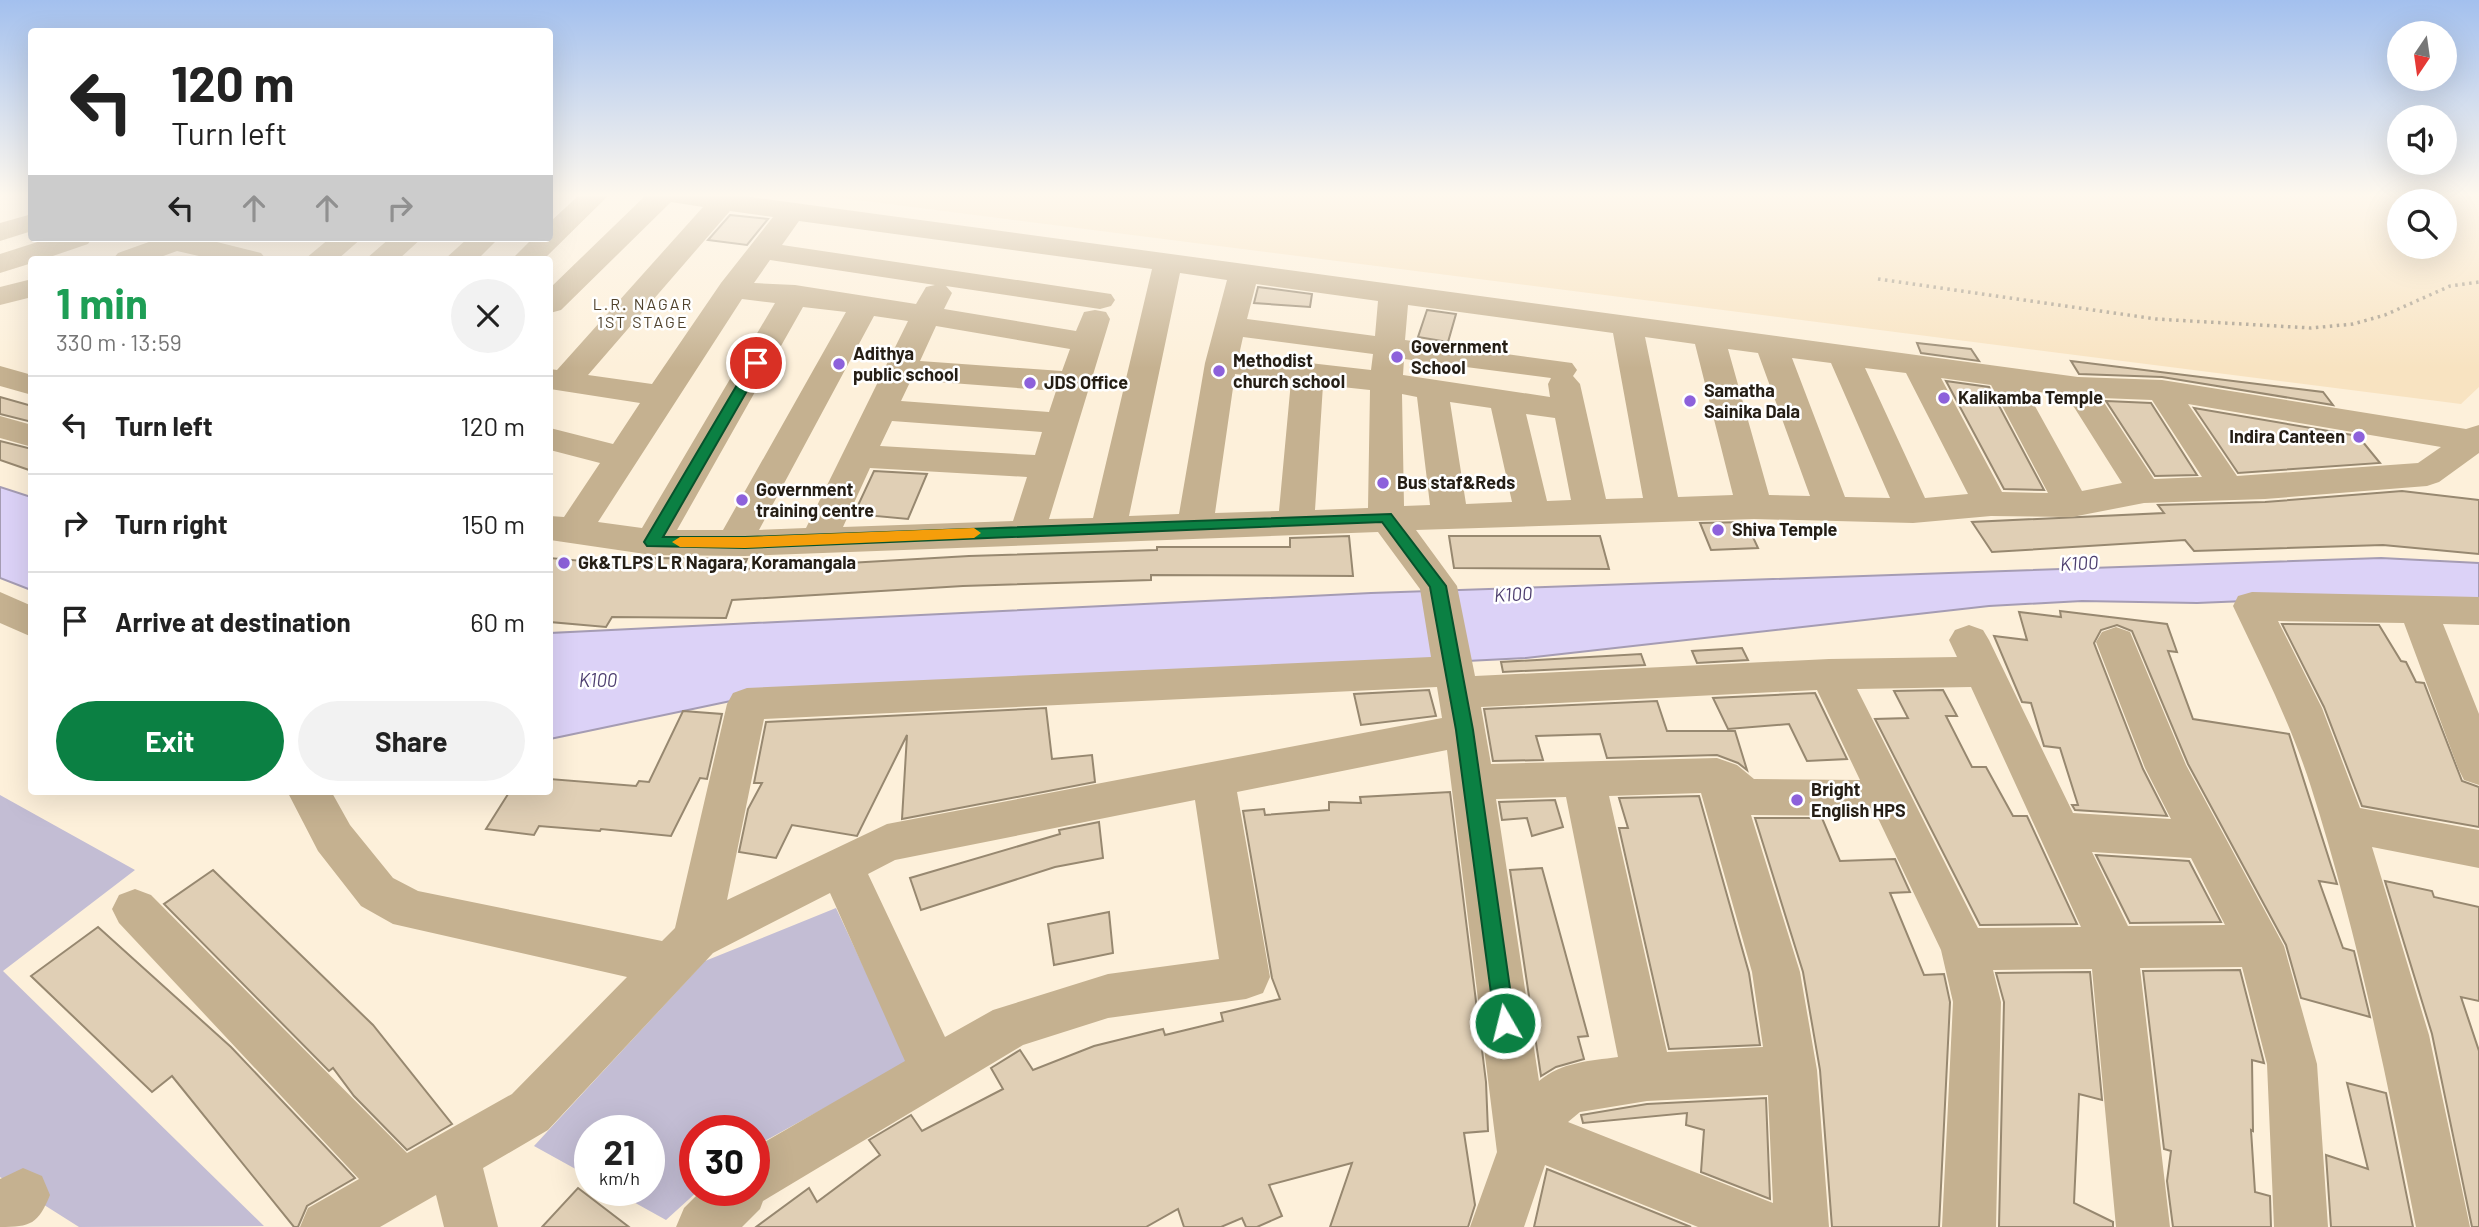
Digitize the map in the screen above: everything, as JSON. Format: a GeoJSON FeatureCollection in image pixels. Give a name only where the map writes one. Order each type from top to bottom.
{"type":"FeatureCollection","features":[{"type":"Feature","properties":{"kind":"street"},"geometry":{"type":"LineString","coordinates":[[0,264],[32,253]]}},
{"type":"Feature","properties":{"kind":"street"},"geometry":{"type":"LineString","coordinates":[[553,301],[602,253]]}},
{"type":"Feature","properties":{"kind":"street"},"geometry":{"type":"LineString","coordinates":[[557,380],[675,253]]}},
{"type":"Feature","properties":{"kind":"street"},"geometry":{"type":"LineString","coordinates":[[561,530],[620,457],[758,253]]}},
{"type":"Feature","properties":{"kind":"street"},"geometry":{"type":"LineString","coordinates":[[781,253],[1100,300]]}},
{"type":"Feature","properties":{"kind":"street"},"geometry":{"type":"LineString","coordinates":[[818,540],[902,370],[926,314],[960,253]]}},
{"type":"Feature","properties":{"kind":"street"},"geometry":{"type":"LineString","coordinates":[[1107,253],[2078,387],[2162,390],[2475,439]]}},
{"type":"Feature","properties":{"kind":"street"},"geometry":{"type":"LineString","coordinates":[[1028,530],[1112,254]]}},
{"type":"Feature","properties":{"kind":"street"},"geometry":{"type":"LineString","coordinates":[[1108,529],[1168,263]]}},
{"type":"Feature","properties":{"kind":"street"},"geometry":{"type":"LineString","coordinates":[[1195,526],[1221,363],[1244,272]]}},
{"type":"Feature","properties":{"kind":"street"},"geometry":{"type":"LineString","coordinates":[[0,298],[28,289]]}},
{"type":"Feature","properties":{"kind":"street"},"geometry":{"type":"LineString","coordinates":[[732,289],[795,294],[1087,342]]}},
{"type":"Feature","properties":{"kind":"street"},"geometry":{"type":"LineString","coordinates":[[1394,293],[1386,382],[1386,517],[1438,586],[1472,782],[1523,1152],[1497,1227]]}},
{"type":"Feature","properties":{"kind":"street"},"geometry":{"type":"LineString","coordinates":[[652,542],[795,294]]}},
{"type":"Feature","properties":{"kind":"street"},"geometry":{"type":"LineString","coordinates":[[0,298],[28,308]]}},
{"type":"Feature","properties":{"kind":"street"},"geometry":{"type":"LineString","coordinates":[[734,542],[865,305]]}},
{"type":"Feature","properties":{"kind":"street"},"geometry":{"type":"LineString","coordinates":[[1549,316],[1591,512]]}},
{"type":"Feature","properties":{"kind":"street"},"geometry":{"type":"LineString","coordinates":[[1231,326],[1390,345],[1561,370]]}},
{"type":"Feature","properties":{"kind":"street"},"geometry":{"type":"LineString","coordinates":[[1627,326],[1663,509]]}},
{"type":"Feature","properties":{"kind":"street"},"geometry":{"type":"LineString","coordinates":[[1709,336],[1754,506]]}},
{"type":"Feature","properties":{"kind":"street"},"geometry":{"type":"LineString","coordinates":[[1770,345],[1832,509]]}},
{"type":"Feature","properties":{"kind":"street"},"geometry":{"type":"LineString","coordinates":[[1843,355],[1913,511]]}},
{"type":"Feature","properties":{"kind":"street"},"geometry":{"type":"LineString","coordinates":[[1221,363],[1386,382],[1570,410]]}},
{"type":"Feature","properties":{"kind":"street"},"geometry":{"type":"LineString","coordinates":[[1918,365],[1991,504]]}},
{"type":"Feature","properties":{"kind":"street"},"geometry":{"type":"LineString","coordinates":[[902,370],[1074,382]]}},
{"type":"Feature","properties":{"kind":"street"},"geometry":{"type":"LineString","coordinates":[[1296,523],[1308,373]]}},
{"type":"Feature","properties":{"kind":"street"},"geometry":{"type":"LineString","coordinates":[[0,376],[28,384]]}},
{"type":"Feature","properties":{"kind":"street"},"geometry":{"type":"LineString","coordinates":[[2002,376],[2072,505]]}},
{"type":"Feature","properties":{"kind":"street"},"geometry":{"type":"LineString","coordinates":[[557,380],[662,396]]}},
{"type":"Feature","properties":{"kind":"street"},"geometry":{"type":"LineString","coordinates":[[2078,387],[2144,491]]}},
{"type":"Feature","properties":{"kind":"street"},"geometry":{"type":"LineString","coordinates":[[1432,389],[1450,518]]}},
{"type":"Feature","properties":{"kind":"street"},"geometry":{"type":"LineString","coordinates":[[2162,390],[2226,487]]}},
{"type":"Feature","properties":{"kind":"street"},"geometry":{"type":"LineString","coordinates":[[1506,400],[1533,515]]}},
{"type":"Feature","properties":{"kind":"street"},"geometry":{"type":"LineString","coordinates":[[882,410],[1061,423]]}},
{"type":"Feature","properties":{"kind":"street"},"geometry":{"type":"LineString","coordinates":[[0,427],[28,435]]}},
{"type":"Feature","properties":{"kind":"street"},"geometry":{"type":"LineString","coordinates":[[561,530],[652,542],[734,542],[1754,506],[1913,511],[1991,504],[2072,505],[2144,491],[2265,487],[2427,474],[2475,439]]}},
{"type":"Feature","properties":{"kind":"street"},"geometry":{"type":"LineString","coordinates":[[553,440],[620,457]]}},
{"type":"Feature","properties":{"kind":"street"},"geometry":{"type":"LineString","coordinates":[[859,456],[1047,467]]}},
{"type":"Feature","properties":{"kind":"street"},"geometry":{"type":"LineString","coordinates":[[0,606],[28,621]]}},
{"type":"Feature","properties":{"kind":"street"},"geometry":{"type":"LineString","coordinates":[[2443,1227],[2404,1035],[2343,823],[2301,708],[2252,606],[2479,611]]}},
{"type":"Feature","properties":{"kind":"street"},"geometry":{"type":"LineString","coordinates":[[2418,609],[2479,768]]}},
{"type":"Feature","properties":{"kind":"street"},"geometry":{"type":"LineString","coordinates":[[2116,642],[2166,768],[2260,946],[2292,1064],[2299,1152],[2301,1227]]}},
{"type":"Feature","properties":{"kind":"street"},"geometry":{"type":"LineString","coordinates":[[683,951],[747,704],[1206,685],[1458,698],[1829,674],[1975,656],[2114,947],[2143,1227]]}},
{"type":"Feature","properties":{"kind":"street"},"geometry":{"type":"LineString","coordinates":[[1829,674],[1964,949],[1977,1002],[1969,1227]]}},
{"type":"Feature","properties":{"kind":"street"},"geometry":{"type":"LineString","coordinates":[[327,1227],[530,1112],[683,951],[887,843],[1213,779],[1458,698]]}},
{"type":"Feature","properties":{"kind":"street"},"geometry":{"type":"LineString","coordinates":[[1472,782],[1717,775],[1728,779],[1732,787],[1747,797],[1865,798]]}},
{"type":"Feature","properties":{"kind":"street"},"geometry":{"type":"LineString","coordinates":[[1717,775],[1776,972],[1792,1070],[1802,1227]]}},
{"type":"Feature","properties":{"kind":"street"},"geometry":{"type":"LineString","coordinates":[[770,1168],[1010,1026],[1108,996],[1245,977],[1213,779]]}},
{"type":"Feature","properties":{"kind":"street"},"geometry":{"type":"LineString","coordinates":[[1584,779],[1647,1077]]}},
{"type":"Feature","properties":{"kind":"street"},"geometry":{"type":"LineString","coordinates":[[311,795],[334,838],[377,892],[409,910],[683,951]]}},
{"type":"Feature","properties":{"kind":"street"},"geometry":{"type":"LineString","coordinates":[[2343,823],[2479,849]]}},
{"type":"Feature","properties":{"kind":"street"},"geometry":{"type":"LineString","coordinates":[[2060,831],[2206,840]]}},
{"type":"Feature","properties":{"kind":"street"},"geometry":{"type":"LineString","coordinates":[[841,866],[935,1070]]}},
{"type":"Feature","properties":{"kind":"street"},"geometry":{"type":"LineString","coordinates":[[135,909],[400,1184]]}},
{"type":"Feature","properties":{"kind":"street"},"geometry":{"type":"LineString","coordinates":[[1964,949],[2260,946]]}},
{"type":"Feature","properties":{"kind":"street"},"geometry":{"type":"LineString","coordinates":[[1520,1129],[1567,1089],[1647,1077],[1792,1070]]}},
{"type":"Feature","properties":{"kind":"street"},"geometry":{"type":"LineString","coordinates":[[1520,1129],[1766,1227]]}},
{"type":"Feature","properties":{"kind":"street"},"geometry":{"type":"LineString","coordinates":[[453,1154],[471,1227]]}},
{"type":"Feature","properties":{"kind":"street"},"geometry":{"type":"LineString","coordinates":[[703,1227],[725,1206]]}},
{"type":"Feature","properties":{"kind":"path"},"geometry":{"type":"LineString","coordinates":[[1878,279],[2156,319],[2311,328],[2353,324],[2385,315],[2450,286],[2479,282]]}},
{"type":"Feature","properties":{"kind":"shaded area"},"geometry":{"type":"Polygon","coordinates":[[[1276,253],[2387,253],[2387,259],[2457,259],[2457,253],[2479,253],[2479,387],[2461,404],[1276,253]]]}},
{"type":"Feature","properties":{"kind":"shaded area"},"geometry":{"type":"Polygon","coordinates":[[[0,795],[135,870],[3,971],[264,1226],[79,1227],[0,1177],[0,795]]]}},
{"type":"Feature","properties":{"kind":"shaded area"},"geometry":{"type":"Polygon","coordinates":[[[836,908],[908,1062],[770,1138],[770,1115],[679,1115],[679,1206],[681,1206],[666,1220],[641,1206],[665,1206],[665,1115],[574,1115],[574,1168],[534,1146],[705,961],[836,908]]]}},
{"type":"Feature","properties":{"kind":"water"},"geometry":{"type":"Polygon","coordinates":[[[0,487],[28,496],[28,589],[0,578],[0,487]]]}},
{"type":"Feature","properties":{"kind":"water","name":"K100"},"geometry":{"type":"Polygon","coordinates":[[[2381,558],[2479,563],[2479,605],[2296,599],[2197,603],[2082,601],[1989,606],[1526,658],[745,698],[553,738],[553,633],[1371,593],[2381,558]]]}},
{"type":"Feature","properties":{"kind":"building"},"geometry":{"type":"Polygon","coordinates":[[[1258,287],[1312,294],[1310,307],[1254,303],[1258,287]]]}},
{"type":"Feature","properties":{"kind":"building"},"geometry":{"type":"Polygon","coordinates":[[[1427,310],[1456,314],[1448,342],[1418,337],[1427,310]]]}},
{"type":"Feature","properties":{"kind":"building"},"geometry":{"type":"Polygon","coordinates":[[[1917,343],[1971,349],[1979,361],[1921,353],[1917,343]]]}},
{"type":"Feature","properties":{"kind":"building"},"geometry":{"type":"Polygon","coordinates":[[[2071,361],[2323,392],[2333,405],[2162,377],[2079,374],[2071,361]]]}},
{"type":"Feature","properties":{"kind":"building"},"geometry":{"type":"Polygon","coordinates":[[[1946,381],[1989,387],[2044,490],[2004,489],[1946,381]]]}},
{"type":"Feature","properties":{"kind":"building"},"geometry":{"type":"Polygon","coordinates":[[[0,397],[28,405],[28,421],[0,414],[0,397]]]}},
{"type":"Feature","properties":{"kind":"building"},"geometry":{"type":"Polygon","coordinates":[[[2106,401],[2151,403],[2197,475],[2155,476],[2106,401]]]}},
{"type":"Feature","properties":{"kind":"building"},"geometry":{"type":"Polygon","coordinates":[[[2194,408],[2358,436],[2380,463],[2238,473],[2194,408]]]}},
{"type":"Feature","properties":{"kind":"building"},"geometry":{"type":"Polygon","coordinates":[[[0,441],[28,448],[28,470],[0,460],[0,441]]]}},
{"type":"Feature","properties":{"kind":"building"},"geometry":{"type":"Polygon","coordinates":[[[874,471],[927,474],[908,519],[854,514],[874,471]]]}},
{"type":"Feature","properties":{"kind":"building"},"geometry":{"type":"Polygon","coordinates":[[[2402,491],[2479,500],[2479,554],[2383,545],[2194,551],[2185,540],[1992,552],[1972,522],[2164,513],[2158,505],[2265,502],[2402,491]]]}},
{"type":"Feature","properties":{"kind":"building"},"geometry":{"type":"Polygon","coordinates":[[[1746,522],[1758,548],[1711,550],[1700,523],[1746,522]]]}},
{"type":"Feature","properties":{"kind":"building"},"geometry":{"type":"Polygon","coordinates":[[[1349,536],[1353,576],[1151,575],[1151,580],[963,586],[732,600],[726,618],[612,617],[606,627],[553,622],[553,558],[650,567],[654,558],[747,559],[743,569],[969,556],[1157,550],[1157,547],[1290,547],[1290,538],[1349,536]]]}},
{"type":"Feature","properties":{"kind":"building"},"geometry":{"type":"Polygon","coordinates":[[[1449,536],[1600,536],[1609,569],[1454,568],[1449,536]]]}},
{"type":"Feature","properties":{"kind":"building"},"geometry":{"type":"Polygon","coordinates":[[[2060,611],[2167,624],[2177,652],[2168,651],[2193,719],[2289,734],[2337,884],[2319,881],[2343,948],[2354,951],[2370,1017],[2301,998],[2286,945],[2188,764],[2132,631],[2117,625],[2101,630],[2094,643],[2143,769],[2167,816],[2075,810],[2072,805],[2078,805],[2060,748],[2044,746],[2031,703],[2022,702],[1994,636],[2027,640],[2019,612],[2061,617],[2060,611]]]}},
{"type":"Feature","properties":{"kind":"building"},"geometry":{"type":"Polygon","coordinates":[[[2282,624],[2379,625],[2401,661],[2406,662],[2416,682],[2424,683],[2462,781],[2479,787],[2479,827],[2362,806],[2324,707],[2282,624]]]}},
{"type":"Feature","properties":{"kind":"building"},"geometry":{"type":"Polygon","coordinates":[[[1742,648],[1748,660],[1697,663],[1692,651],[1742,648]]]}},
{"type":"Feature","properties":{"kind":"building"},"geometry":{"type":"Polygon","coordinates":[[[1641,654],[1645,665],[1503,672],[1501,662],[1641,654]]]}},
{"type":"Feature","properties":{"kind":"building"},"geometry":{"type":"Polygon","coordinates":[[[1429,690],[1436,716],[1361,725],[1354,694],[1429,690]]]}},
{"type":"Feature","properties":{"kind":"building"},"geometry":{"type":"Polygon","coordinates":[[[1943,690],[1957,716],[1946,716],[1972,767],[1986,767],[2013,816],[2027,816],[2077,924],[1980,925],[1875,719],[1908,718],[1894,691],[1943,690]]]}},
{"type":"Feature","properties":{"kind":"building"},"geometry":{"type":"Polygon","coordinates":[[[1815,693],[1847,759],[1807,761],[1789,724],[1728,729],[1713,698],[1815,693]]]}},
{"type":"Feature","properties":{"kind":"building"},"geometry":{"type":"Polygon","coordinates":[[[1657,701],[1667,731],[1735,731],[1747,770],[1738,763],[1717,755],[1607,758],[1600,734],[1536,736],[1543,760],[1493,761],[1484,709],[1657,701]]]}},
{"type":"Feature","properties":{"kind":"building"},"geometry":{"type":"Polygon","coordinates":[[[1046,708],[1052,759],[1092,755],[1095,782],[902,819],[907,735],[857,836],[792,825],[776,858],[739,852],[748,809],[762,783],[754,783],[766,722],[1046,708]]]}},
{"type":"Feature","properties":{"kind":"building"},"geometry":{"type":"Polygon","coordinates":[[[683,711],[722,714],[707,779],[700,778],[671,836],[539,826],[534,835],[486,829],[507,795],[553,795],[553,779],[636,786],[639,781],[649,782],[683,711]]]}},
{"type":"Feature","properties":{"kind":"building"},"geometry":{"type":"Polygon","coordinates":[[[1450,792],[1486,1082],[1488,1131],[1464,1133],[1475,1205],[1468,1227],[1330,1227],[1352,1163],[1269,1185],[1282,1216],[1257,1227],[1246,1227],[1242,1218],[1221,1227],[1184,1227],[1178,1209],[1146,1227],[756,1227],[809,1188],[817,1202],[880,1155],[869,1140],[911,1115],[922,1131],[1003,1089],[991,1068],[1020,1050],[1033,1070],[1094,1046],[1163,1029],[1165,1035],[1223,1021],[1221,1013],[1280,999],[1272,978],[1243,811],[1264,809],[1265,815],[1329,810],[1329,802],[1361,803],[1360,797],[1450,792]]]}},
{"type":"Feature","properties":{"kind":"building"},"geometry":{"type":"Polygon","coordinates":[[[1699,796],[1749,973],[1760,1045],[1669,1049],[1619,828],[1628,828],[1619,798],[1699,796]]]}},
{"type":"Feature","properties":{"kind":"building"},"geometry":{"type":"Polygon","coordinates":[[[1555,800],[1563,827],[1532,836],[1527,818],[1502,820],[1499,802],[1555,800]]]}},
{"type":"Feature","properties":{"kind":"building"},"geometry":{"type":"Polygon","coordinates":[[[1755,818],[1822,818],[1840,861],[1895,859],[1910,892],[1890,893],[1924,975],[1944,974],[1950,1002],[1939,1227],[1832,1227],[1820,1070],[1803,972],[1755,818]]]}},
{"type":"Feature","properties":{"kind":"building"},"geometry":{"type":"Polygon","coordinates":[[[1099,822],[1103,858],[1055,867],[921,910],[910,878],[1060,834],[1059,830],[1099,822]]]}},
{"type":"Feature","properties":{"kind":"building"},"geometry":{"type":"Polygon","coordinates":[[[2096,855],[2189,861],[2221,922],[2130,923],[2096,855]]]}},
{"type":"Feature","properties":{"kind":"building"},"geometry":{"type":"Polygon","coordinates":[[[1542,868],[1588,1036],[1578,1037],[1584,1059],[1556,1067],[1541,1076],[1510,870],[1542,868]]]}},
{"type":"Feature","properties":{"kind":"building"},"geometry":{"type":"Polygon","coordinates":[[[213,870],[373,1025],[452,1124],[407,1150],[354,1096],[333,1068],[329,1071],[164,904],[213,870]]]}},
{"type":"Feature","properties":{"kind":"building"},"geometry":{"type":"Polygon","coordinates":[[[2385,881],[2432,891],[2434,897],[2479,907],[2479,1001],[2461,997],[2479,1051],[2479,1227],[2472,1227],[2432,1034],[2385,881]]]}},
{"type":"Feature","properties":{"kind":"building"},"geometry":{"type":"Polygon","coordinates":[[[1109,912],[1113,953],[1054,965],[1048,924],[1109,912]]]}},
{"type":"Feature","properties":{"kind":"building"},"geometry":{"type":"Polygon","coordinates":[[[98,927],[231,1047],[355,1178],[307,1206],[298,1227],[294,1227],[172,1076],[152,1092],[31,976],[98,927]]]}},
{"type":"Feature","properties":{"kind":"building"},"geometry":{"type":"Polygon","coordinates":[[[2240,970],[2264,1063],[2252,1060],[2253,1131],[2251,1130],[2255,1192],[2270,1196],[2271,1227],[2173,1227],[2167,1181],[2171,1151],[2164,1149],[2143,971],[2240,970]]]}},
{"type":"Feature","properties":{"kind":"building"},"geometry":{"type":"Polygon","coordinates":[[[2090,972],[2102,1100],[2079,1094],[2074,1203],[2113,1222],[2113,1227],[1999,1227],[2004,1002],[1996,973],[2090,972]]]}},
{"type":"Feature","properties":{"kind":"building"},"geometry":{"type":"Polygon","coordinates":[[[2347,1083],[2386,1093],[2413,1227],[2331,1227],[2326,1155],[2368,1169],[2347,1083]]]}},
{"type":"Feature","properties":{"kind":"building"},"geometry":{"type":"Polygon","coordinates":[[[1766,1098],[1770,1199],[1701,1172],[1704,1130],[1686,1125],[1687,1113],[1583,1123],[1581,1115],[1647,1104],[1766,1098]]]}},
{"type":"Feature","properties":{"kind":"building"},"geometry":{"type":"Polygon","coordinates":[[[1547,1169],[1691,1227],[1534,1227],[1547,1169]]]}},
{"type":"Feature","properties":{"kind":"building"},"geometry":{"type":"Polygon","coordinates":[[[574,1192],[574,1206],[602,1206],[629,1227],[542,1227],[574,1192]]]}},
{"type":"Feature","properties":{"kind":"slow traffic"},"geometry":{"type":"LineString","coordinates":[[680,542],[745,543],[974,533]]}},
{"type":"Feature","properties":{"kind":"place","name":"Government School"},"geometry":{"type":"Point","coordinates":[1397,357]}},
{"type":"Feature","properties":{"kind":"place","name":"Adithya public school"},"geometry":{"type":"Point","coordinates":[839,364]}},
{"type":"Feature","properties":{"kind":"place","name":"Methodist church school"},"geometry":{"type":"Point","coordinates":[1219,371]}},
{"type":"Feature","properties":{"kind":"place","name":"JDS Office"},"geometry":{"type":"Point","coordinates":[1030,383]}},
{"type":"Feature","properties":{"kind":"place","name":"Kalikamba Temple"},"geometry":{"type":"Point","coordinates":[1944,398]}},
{"type":"Feature","properties":{"kind":"place","name":"Samatha Sainika Dala"},"geometry":{"type":"Point","coordinates":[1690,401]}},
{"type":"Feature","properties":{"kind":"place","name":"Indira Canteen"},"geometry":{"type":"Point","coordinates":[2359,437]}},
{"type":"Feature","properties":{"kind":"place","name":"Bus staf&Reds"},"geometry":{"type":"Point","coordinates":[1383,483]}},
{"type":"Feature","properties":{"kind":"place","name":"Government training centre"},"geometry":{"type":"Point","coordinates":[742,500]}},
{"type":"Feature","properties":{"kind":"place","name":"Shiva Temple"},"geometry":{"type":"Point","coordinates":[1718,530]}},
{"type":"Feature","properties":{"kind":"place","name":"Gk&TLPS L R Nagara, Koramangala"},"geometry":{"type":"Point","coordinates":[564,563]}},
{"type":"Feature","properties":{"kind":"place","name":"Bright English HPS"},"geometry":{"type":"Point","coordinates":[1797,800]}},
{"type":"Feature","properties":{"kind":"district","name":"L.R. NAGAR 1ST STAGE"},"geometry":{"type":"Point","coordinates":[643,313]}},
{"type":"Feature","properties":{"kind":"route"},"geometry":{"type":"LineString","coordinates":[[756,363],[652,542],[745,543],[1028,530],[1296,523],[1386,517],[1438,586],[1465,730],[1505,1023]]}}]}
